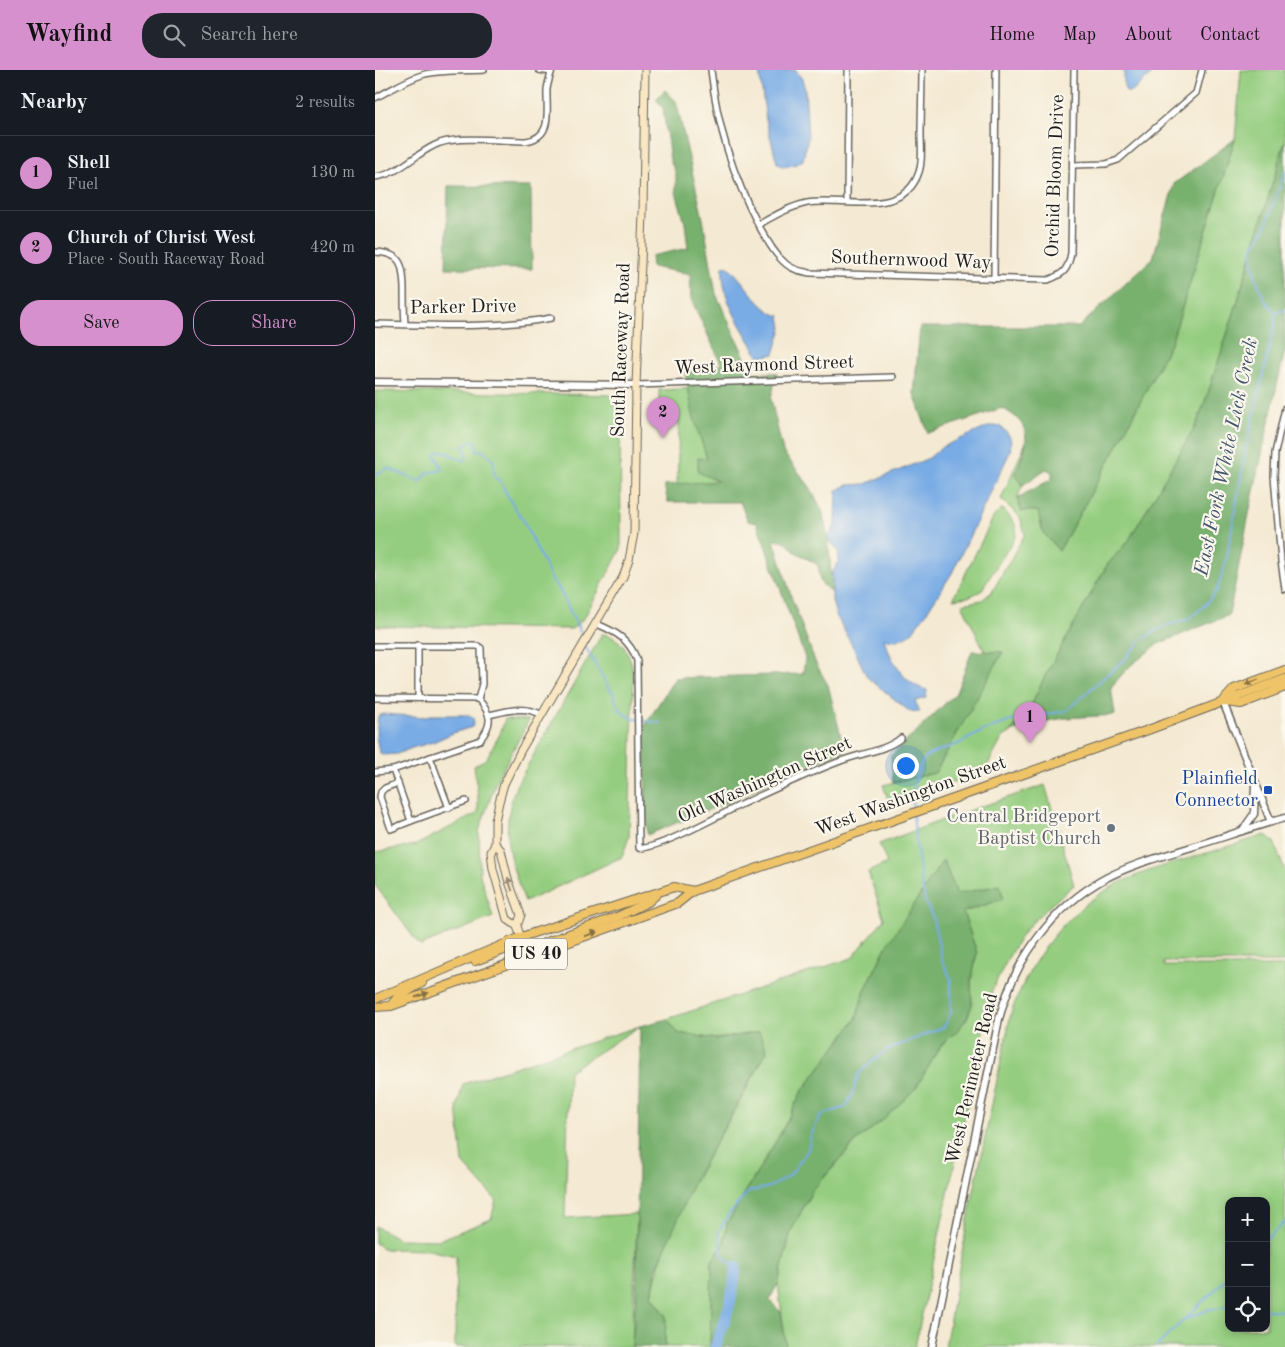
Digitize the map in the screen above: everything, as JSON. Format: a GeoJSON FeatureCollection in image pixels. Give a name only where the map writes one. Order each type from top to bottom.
{"type":"FeatureCollection","features":[{"type":"Feature","properties":{"kind":"main road","name":"South Raceway Road"},"geometry":{"type":"LineString","coordinates":[[527,958],[517,926],[507,919],[496,883],[491,852],[495,844],[495,820],[504,784],[623,577],[633,545],[636,384],[643,214],[645,70]]}},
{"type":"Feature","properties":{"kind":"main road","name":"West Washington Street"},"geometry":{"type":"LineString","coordinates":[[1223,702],[1235,689],[1285,670]]}},
{"type":"Feature","properties":{"kind":"main road"},"geometry":{"type":"LineString","coordinates":[[1223,702],[1285,679]]}},
{"type":"Feature","properties":{"kind":"main road","name":"West Washington Street"},"geometry":{"type":"LineString","coordinates":[[375,1007],[391,1006],[527,958],[679,903],[693,891],[1223,702],[1241,704],[1285,687]]}},
{"type":"Feature","properties":{"kind":"main road","name":"South Raceway Road"},"geometry":{"type":"LineString","coordinates":[[495,844],[501,850],[508,879],[521,915],[517,926]]}},
{"type":"Feature","properties":{"kind":"main road","name":"West Washington Street"},"geometry":{"type":"LineString","coordinates":[[375,999],[521,936],[674,887],[693,891]]}},
{"type":"Feature","properties":{"kind":"main road"},"geometry":{"type":"LineString","coordinates":[[527,958],[544,943],[619,916],[648,902],[658,892]]}},
{"type":"Feature","properties":{"kind":"main road"},"geometry":{"type":"LineString","coordinates":[[391,1006],[398,997],[416,986],[504,950],[521,936]]}},
{"type":"Feature","properties":{"kind":"main road"},"geometry":{"type":"LineString","coordinates":[[391,1006],[391,998],[406,985]]}},
{"type":"Feature","properties":{"kind":"street"},"geometry":{"type":"LineString","coordinates":[[375,98],[413,78],[426,74],[441,71],[484,70]]}},
{"type":"Feature","properties":{"kind":"street"},"geometry":{"type":"LineString","coordinates":[[375,177],[389,174],[441,143],[461,140],[526,141],[539,136],[546,125],[547,87],[552,71],[539,70]]}},
{"type":"Feature","properties":{"kind":"street","name":"Southernwood Way"},"geometry":{"type":"LineString","coordinates":[[711,70],[716,105],[726,148],[739,182],[772,249],[794,270],[810,273],[994,279],[1048,280],[1057,277]]}},
{"type":"Feature","properties":{"kind":"street"},"geometry":{"type":"LineString","coordinates":[[847,202],[848,70]]}},
{"type":"Feature","properties":{"kind":"street"},"geometry":{"type":"LineString","coordinates":[[759,225],[781,212],[801,205],[818,202],[884,202],[901,196],[908,190],[915,181],[921,165],[922,70]]}},
{"type":"Feature","properties":{"kind":"street"},"geometry":{"type":"LineString","coordinates":[[994,279],[996,70]]}},
{"type":"Feature","properties":{"kind":"street","name":"Orchid Bloom Drive"},"geometry":{"type":"LineString","coordinates":[[1057,277],[1068,267],[1071,253],[1074,70]]}},
{"type":"Feature","properties":{"kind":"street"},"geometry":{"type":"LineString","coordinates":[[1073,165],[1106,164],[1118,160],[1196,93],[1202,70]]}},
{"type":"Feature","properties":{"kind":"street"},"geometry":{"type":"LineString","coordinates":[[375,252],[389,253],[398,259],[401,264],[405,324]]}},
{"type":"Feature","properties":{"kind":"street","name":"Parker Drive"},"geometry":{"type":"LineString","coordinates":[[375,324],[485,326],[526,323],[551,318]]}},
{"type":"Feature","properties":{"kind":"street","name":"West Raymond Street"},"geometry":{"type":"LineString","coordinates":[[636,384],[893,377]]}},
{"type":"Feature","properties":{"kind":"street"},"geometry":{"type":"LineString","coordinates":[[375,382],[636,384]]}},
{"type":"Feature","properties":{"kind":"street"},"geometry":{"type":"LineString","coordinates":[[1285,408],[1277,443],[1274,476],[1285,589]]}},
{"type":"Feature","properties":{"kind":"street"},"geometry":{"type":"LineString","coordinates":[[1277,443],[1285,440]]}},
{"type":"Feature","properties":{"kind":"street"},"geometry":{"type":"LineString","coordinates":[[1277,516],[1285,513]]}},
{"type":"Feature","properties":{"kind":"street","name":"Old Washington Street"},"geometry":{"type":"LineString","coordinates":[[597,624],[619,634],[628,642],[635,653],[638,667],[639,848],[647,849],[789,782],[838,762],[894,744],[901,738]]}},
{"type":"Feature","properties":{"kind":"street"},"geometry":{"type":"LineString","coordinates":[[418,645],[418,698]]}},
{"type":"Feature","properties":{"kind":"street"},"geometry":{"type":"LineString","coordinates":[[375,646],[478,646],[481,648],[482,684],[478,699]]}},
{"type":"Feature","properties":{"kind":"street"},"geometry":{"type":"LineString","coordinates":[[375,698],[478,699],[487,708],[490,719],[488,730],[480,740],[393,770],[375,772]]}},
{"type":"Feature","properties":{"kind":"street"},"geometry":{"type":"LineString","coordinates":[[1223,702],[1271,822]]}},
{"type":"Feature","properties":{"kind":"street"},"geometry":{"type":"LineString","coordinates":[[489,715],[520,710],[529,710],[542,715]]}},
{"type":"Feature","properties":{"kind":"street"},"geometry":{"type":"LineString","coordinates":[[430,757],[449,808]]}},
{"type":"Feature","properties":{"kind":"street"},"geometry":{"type":"LineString","coordinates":[[393,770],[411,821]]}},
{"type":"Feature","properties":{"kind":"street"},"geometry":{"type":"LineString","coordinates":[[1242,831],[1255,813],[1255,782]]}},
{"type":"Feature","properties":{"kind":"street"},"geometry":{"type":"LineString","coordinates":[[398,784],[385,788],[381,792],[380,797],[391,829],[466,801]]}},
{"type":"Feature","properties":{"kind":"street","name":"West Perimeter Road"},"geometry":{"type":"LineString","coordinates":[[932,1347],[999,1019],[1011,984],[1028,953],[1055,917],[1070,903],[1104,879],[1139,863],[1285,818]]}},
{"type":"Feature","properties":{"kind":"green space"},"geometry":{"type":"Polygon","coordinates":[[[1241,70],[1285,70],[1285,141],[1237,303],[1196,425],[1129,540],[1107,565],[1045,676],[1030,708],[1010,733],[1003,737],[985,770],[901,801],[898,799],[889,802],[883,785],[935,773],[1002,652],[985,652],[962,604],[982,600],[992,592],[1025,534],[1020,517],[1001,499],[1026,442],[1016,475],[1023,485],[1017,498],[1021,510],[1038,511],[1043,532],[1059,551],[1120,441],[1172,340],[1235,139],[1241,70]]]}},
{"type":"Feature","properties":{"kind":"green space"},"geometry":{"type":"Polygon","coordinates":[[[665,90],[676,101],[703,219],[716,294],[752,373],[777,373],[771,399],[783,452],[810,487],[822,510],[828,538],[833,594],[820,582],[818,565],[794,551],[786,542],[774,540],[792,599],[816,664],[828,685],[845,752],[774,779],[728,802],[647,835],[644,727],[675,678],[803,674],[805,658],[757,523],[748,521],[740,502],[668,502],[664,485],[718,481],[698,472],[698,458],[707,459],[693,415],[684,367],[722,365],[691,299],[690,274],[652,267],[651,256],[688,248],[685,223],[676,192],[676,174],[670,160],[663,108],[656,99],[665,90]]]}},
{"type":"Feature","properties":{"kind":"green space"},"geometry":{"type":"Polygon","coordinates":[[[1235,139],[1172,340],[1120,441],[1059,551],[1043,532],[1038,511],[1021,511],[1017,498],[1052,479],[1052,472],[1046,469],[1023,485],[1016,475],[1026,437],[1020,422],[1013,415],[1002,408],[928,433],[914,394],[920,327],[1079,327],[1153,258],[1174,184],[1235,139]]]}},
{"type":"Feature","properties":{"kind":"green space"},"geometry":{"type":"Polygon","coordinates":[[[1285,141],[1285,349],[1229,615],[1158,644],[1130,666],[1111,687],[1115,715],[1065,718],[1030,724],[1010,733],[1030,708],[1045,676],[1107,565],[1129,540],[1196,425],[1236,307],[1285,141]]]}},
{"type":"Feature","properties":{"kind":"green space"},"geometry":{"type":"Polygon","coordinates":[[[448,186],[531,187],[532,269],[446,268],[448,186]]]}},
{"type":"Feature","properties":{"kind":"green space"},"geometry":{"type":"Polygon","coordinates":[[[700,388],[714,465],[714,489],[677,490],[679,422],[659,421],[659,390],[700,388]]]}},
{"type":"Feature","properties":{"kind":"green space"},"geometry":{"type":"Polygon","coordinates":[[[375,391],[620,395],[621,549],[584,618],[572,629],[375,626],[375,391]]]}},
{"type":"Feature","properties":{"kind":"green space"},"geometry":{"type":"Polygon","coordinates":[[[1001,509],[1004,510],[1013,522],[1016,528],[1016,536],[981,591],[968,597],[953,599],[994,516],[1001,509]]]}},
{"type":"Feature","properties":{"kind":"green space"},"geometry":{"type":"Polygon","coordinates":[[[602,634],[615,639],[625,648],[634,674],[629,837],[622,857],[525,902],[510,858],[508,845],[508,818],[511,803],[516,786],[602,634]]]}},
{"type":"Feature","properties":{"kind":"green space"},"geometry":{"type":"Polygon","coordinates":[[[972,651],[1003,652],[935,773],[893,782],[891,756],[956,693],[972,651]]]}},
{"type":"Feature","properties":{"kind":"green space"},"geometry":{"type":"Polygon","coordinates":[[[505,719],[529,720],[496,782],[479,831],[480,875],[493,917],[420,946],[375,885],[375,852],[416,845],[478,813],[474,766],[486,759],[500,734],[505,719]]]}},
{"type":"Feature","properties":{"kind":"green space"},"geometry":{"type":"Polygon","coordinates":[[[1045,785],[1074,885],[1027,928],[1012,950],[992,990],[915,1347],[786,1347],[778,1284],[791,1231],[812,1191],[858,1140],[885,1118],[915,1089],[942,1044],[959,1029],[967,1018],[972,1005],[971,982],[977,953],[963,912],[1003,899],[1000,885],[957,894],[886,947],[864,992],[856,1019],[801,1093],[779,1136],[727,1223],[724,1242],[712,1261],[710,1347],[665,1347],[666,1315],[652,1296],[664,1250],[672,1227],[693,1184],[767,1051],[759,1032],[716,1039],[677,1033],[667,1019],[852,958],[884,919],[868,872],[887,863],[879,844],[953,816],[1045,785]]]}},
{"type":"Feature","properties":{"kind":"green space"},"geometry":{"type":"Polygon","coordinates":[[[1266,835],[1274,842],[1285,871],[1285,962],[1164,962],[1164,966],[1285,966],[1285,1347],[945,1347],[967,1224],[1011,1013],[1019,993],[1040,954],[1068,920],[1102,893],[1121,882],[1160,867],[1266,835]]]}},
{"type":"Feature","properties":{"kind":"green space"},"geometry":{"type":"Polygon","coordinates":[[[943,860],[957,894],[1000,885],[1003,899],[963,912],[977,953],[971,982],[972,1005],[967,1018],[958,1030],[942,1044],[915,1089],[883,1120],[855,1142],[812,1191],[791,1231],[778,1284],[769,1300],[781,1312],[786,1347],[710,1347],[712,1261],[724,1242],[727,1223],[781,1133],[801,1093],[856,1019],[865,990],[886,947],[943,860]]]}},
{"type":"Feature","properties":{"kind":"green space"},"geometry":{"type":"Polygon","coordinates":[[[667,1019],[678,1033],[716,1039],[759,1032],[767,1051],[695,1179],[656,1270],[652,1296],[666,1315],[665,1347],[632,1347],[636,1294],[640,1026],[667,1019]]]}},
{"type":"Feature","properties":{"kind":"green space"},"geometry":{"type":"Polygon","coordinates":[[[640,1026],[569,1071],[565,1218],[637,1214],[632,1347],[455,1347],[456,1256],[429,1250],[384,1249],[375,1243],[375,1226],[399,1239],[439,1240],[491,1219],[496,1200],[463,1163],[457,1107],[463,1084],[640,1026]]]}},
{"type":"Feature","properties":{"kind":"water"},"geometry":{"type":"Polygon","coordinates":[[[759,70],[796,70],[802,79],[805,89],[808,137],[803,160],[794,165],[783,167],[777,163],[766,120],[759,70]]]}},
{"type":"Feature","properties":{"kind":"water"},"geometry":{"type":"Polygon","coordinates":[[[1124,70],[1156,70],[1132,92],[1126,92],[1124,70]]]}},
{"type":"Feature","properties":{"kind":"water"},"geometry":{"type":"Polygon","coordinates":[[[727,266],[759,302],[780,316],[782,328],[774,354],[761,357],[738,322],[725,290],[723,267],[727,266]]]}},
{"type":"Feature","properties":{"kind":"water"},"geometry":{"type":"Polygon","coordinates":[[[990,426],[1000,426],[1009,435],[1011,440],[1010,452],[952,573],[912,632],[897,640],[884,639],[899,670],[911,683],[927,690],[926,698],[915,701],[920,712],[909,711],[867,677],[836,615],[832,601],[832,573],[839,561],[838,551],[828,538],[836,523],[837,490],[848,485],[865,484],[929,458],[942,447],[990,426]]]}},
{"type":"Feature","properties":{"kind":"water"},"geometry":{"type":"Polygon","coordinates":[[[383,714],[426,717],[429,715],[469,715],[473,718],[474,722],[472,727],[433,742],[397,754],[384,755],[379,752],[376,736],[378,716],[383,714]]]}},
{"type":"Feature","properties":{"kind":"waterway","name":"East Fork White Lick Creek"},"geometry":{"type":"LineString","coordinates":[[913,810],[912,795],[917,773],[928,755],[958,744],[985,730],[1017,719],[1066,711],[1125,659],[1141,640],[1164,626],[1189,619],[1204,606],[1217,590],[1226,562],[1247,444],[1275,324],[1275,313],[1264,299],[1255,276],[1252,259],[1253,247],[1265,228],[1285,172]]}},
{"type":"Feature","properties":{"kind":"waterway"},"geometry":{"type":"LineString","coordinates":[[1275,313],[1285,310]]}},
{"type":"Feature","properties":{"kind":"waterway"},"geometry":{"type":"LineString","coordinates":[[375,475],[388,468],[420,482],[428,474],[439,471],[442,468],[435,455],[438,452],[442,451],[465,460],[467,456],[463,446],[476,441],[477,450],[485,452],[493,459],[495,478],[500,480],[508,497],[523,520],[552,580],[558,587],[583,637]]}},
{"type":"Feature","properties":{"kind":"waterway"},"geometry":{"type":"LineString","coordinates":[[585,646],[613,693],[620,710],[635,719],[660,723]]}},
{"type":"Feature","properties":{"kind":"waterway"},"geometry":{"type":"LineString","coordinates":[[888,799],[895,797],[911,799]]}},
{"type":"Feature","properties":{"kind":"waterway","name":"East Fork White Lick Creek"},"geometry":{"type":"LineString","coordinates":[[736,1267],[726,1260],[721,1251],[719,1231],[729,1214],[748,1192],[770,1187],[790,1175],[808,1150],[811,1135],[821,1115],[846,1107],[853,1093],[858,1074],[887,1050],[944,1027],[951,1013],[951,979],[942,960],[933,918],[926,904],[921,881],[913,815]]}},
{"type":"Feature","properties":{"kind":"waterway"},"geometry":{"type":"LineString","coordinates":[[1270,1236],[1285,1222]]}},
{"type":"Feature","properties":{"kind":"waterway","name":"East Fork White Lick Creek"},"geometry":{"type":"LineString","coordinates":[[715,1347],[729,1308],[736,1267]]}},
{"type":"Feature","properties":{"kind":"waterway"},"geometry":{"type":"LineString","coordinates":[[1156,1347],[1225,1280]]}},
{"type":"Feature","properties":{"kind":"waterway"},"geometry":{"type":"LineString","coordinates":[[1186,1319],[1210,1309],[1225,1307]]}},
{"type":"Feature","properties":{"kind":"waterway"},"geometry":{"type":"LineString","coordinates":[[1270,1310],[1285,1311]]}},
{"type":"Feature","properties":{"kind":"place","name":"Church of Christ West"},"geometry":{"type":"Point","coordinates":[663,438]}},
{"type":"Feature","properties":{"kind":"place","name":"Shell"},"geometry":{"type":"Point","coordinates":[1030,743]}},
{"type":"Feature","properties":{"kind":"place","name":"Plainfield Connector"},"geometry":{"type":"Point","coordinates":[1268,790]}},
{"type":"Feature","properties":{"kind":"place","name":"Central Bridgeport Baptist Church"},"geometry":{"type":"Point","coordinates":[1111,828]}}]}
